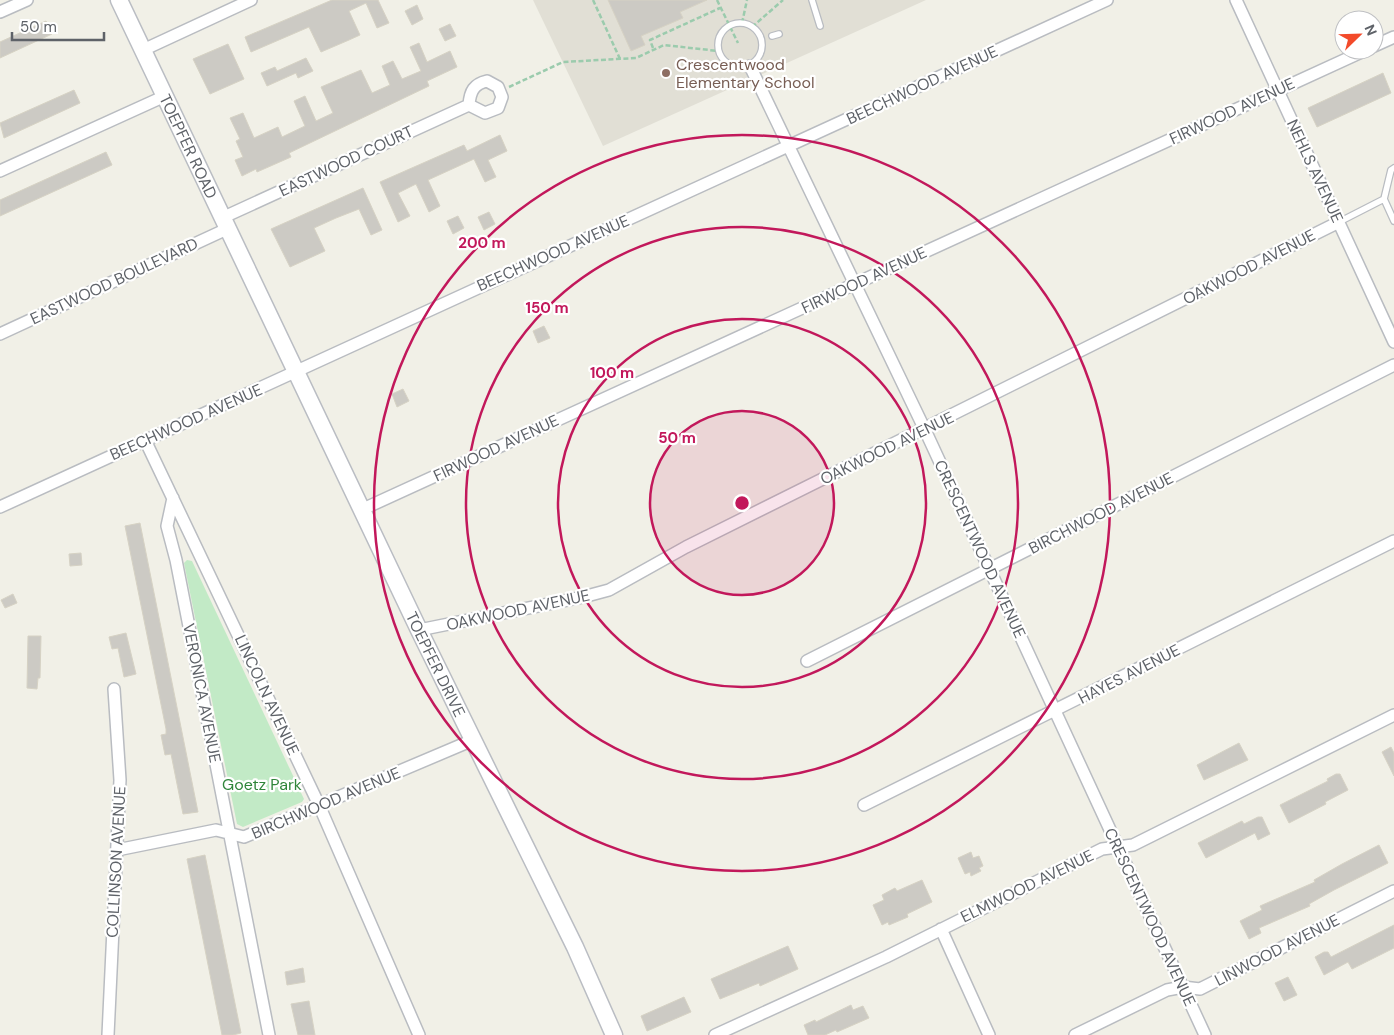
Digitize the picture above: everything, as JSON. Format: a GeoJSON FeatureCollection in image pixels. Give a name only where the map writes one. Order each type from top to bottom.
{"type":"FeatureCollection","features":[{"type":"Feature","properties":{"kind":"street"},"geometry":{"type":"LineString","coordinates":[[0,12],[27,0]]}},
{"type":"Feature","properties":{"kind":"street","name":"TOEPFER ROAD"},"geometry":{"type":"LineString","coordinates":[[119,0],[259,293]]}},
{"type":"Feature","properties":{"kind":"street"},"geometry":{"type":"LineString","coordinates":[[143,50],[251,0]]}},
{"type":"Feature","properties":{"kind":"street","name":"BEECHWOOD AVENUE"},"geometry":{"type":"LineString","coordinates":[[0,507],[1107,0]]}},
{"type":"Feature","properties":{"kind":"street","name":"NEHLS AVENUE"},"geometry":{"type":"LineString","coordinates":[[1236,0],[1394,342]]}},
{"type":"Feature","properties":{"kind":"street","name":"FIRWOOD AVENUE"},"geometry":{"type":"LineString","coordinates":[[362,509],[1344,60]]}},
{"type":"Feature","properties":{"kind":"street","name":"CRESCENTWOOD AVENUE"},"geometry":{"type":"LineString","coordinates":[[750,66],[925,430],[988,570],[1056,710],[1205,1035]]}},
{"type":"Feature","properties":{"kind":"street"},"geometry":{"type":"LineString","coordinates":[[0,171],[165,96]]}},
{"type":"Feature","properties":{"kind":"street","name":"EASTWOOD COURT"},"geometry":{"type":"LineString","coordinates":[[226,223],[469,104]]}},
{"type":"Feature","properties":{"kind":"street","name":"OAKWOOD AVENUE"},"geometry":{"type":"LineString","coordinates":[[419,630],[583,598],[608,590],[686,547],[925,430],[1339,222]]}},
{"type":"Feature","properties":{"kind":"street","name":"EASTWOOD BOULEVARD"},"geometry":{"type":"LineString","coordinates":[[0,334],[226,223]]}},
{"type":"Feature","properties":{"kind":"street","name":"TOEPFER DRIVE"},"geometry":{"type":"LineString","coordinates":[[259,293],[419,630],[574,947],[614,1035]]}},
{"type":"Feature","properties":{"kind":"street","name":"BIRCHWOOD AVENUE"},"geometry":{"type":"LineString","coordinates":[[808,661],[1394,365]]}},
{"type":"Feature","properties":{"kind":"street","name":"LINCOLN AVENUE"},"geometry":{"type":"LineString","coordinates":[[145,440],[319,805],[419,1035]]}},
{"type":"Feature","properties":{"kind":"street","name":"VERONICA AVENUE"},"geometry":{"type":"LineString","coordinates":[[173,498],[167,526],[269,1035]]}},
{"type":"Feature","properties":{"kind":"street","name":"HAYES AVENUE"},"geometry":{"type":"LineString","coordinates":[[864,805],[1394,541]]}},
{"type":"Feature","properties":{"kind":"street","name":"COLLINSON AVENUE"},"geometry":{"type":"LineString","coordinates":[[108,1035],[120,780],[114,689]]}},
{"type":"Feature","properties":{"kind":"street","name":"ELMWOOD AVENUE"},"geometry":{"type":"LineString","coordinates":[[715,1035],[878,962],[1102,849],[1134,845],[1394,715]]}},
{"type":"Feature","properties":{"kind":"street","name":"BIRCHWOOD AVENUE"},"geometry":{"type":"LineString","coordinates":[[116,850],[216,830],[244,838],[473,740]]}},
{"type":"Feature","properties":{"kind":"street","name":"LINWOOD AVENUE"},"geometry":{"type":"LineString","coordinates":[[1075,1035],[1167,990],[1183,987],[1200,989],[1394,891]]}},
{"type":"Feature","properties":{"kind":"street"},"geometry":{"type":"LineString","coordinates":[[941,929],[989,1035]]}},
{"type":"Feature","properties":{"kind":"lane"},"geometry":{"type":"LineString","coordinates":[[812,0],[820,26]]}},
{"type":"Feature","properties":{"kind":"lane"},"geometry":{"type":"LineString","coordinates":[[742,23],[757,31],[762,40],[762,50],[758,59],[750,66],[740,68],[730,66],[722,60],[718,50],[718,40],[722,31],[729,26],[742,23]]}},
{"type":"Feature","properties":{"kind":"lane"},"geometry":{"type":"LineString","coordinates":[[772,36],[779,34]]}},
{"type":"Feature","properties":{"kind":"lane"},"geometry":{"type":"LineString","coordinates":[[1394,168],[1391,170],[1384,199],[1394,221]]}},
{"type":"Feature","properties":{"kind":"lane"},"geometry":{"type":"LineString","coordinates":[[1339,222],[1384,199]]}},
{"type":"Feature","properties":{"kind":"path"},"geometry":{"type":"LineString","coordinates":[[594,0],[620,59]]}},
{"type":"Feature","properties":{"kind":"path"},"geometry":{"type":"LineString","coordinates":[[717,0],[738,43]]}},
{"type":"Feature","properties":{"kind":"path"},"geometry":{"type":"LineString","coordinates":[[742,23],[747,0]]}},
{"type":"Feature","properties":{"kind":"path"},"geometry":{"type":"LineString","coordinates":[[752,27],[783,0]]}},
{"type":"Feature","properties":{"kind":"path"},"geometry":{"type":"LineString","coordinates":[[654,49],[650,40],[720,8]]}},
{"type":"Feature","properties":{"kind":"path"},"geometry":{"type":"LineString","coordinates":[[505,88],[563,62],[636,58],[664,45],[718,50]]}},
{"type":"Feature","properties":{"kind":"shaded area","name":"Crescentwood Elementary School"},"geometry":{"type":"Polygon","coordinates":[[[533,0],[926,0],[603,146],[533,0]]]}},
{"type":"Feature","properties":{"kind":"green space","name":"Goetz Park"},"geometry":{"type":"Polygon","coordinates":[[[187,560],[192,561],[304,799],[302,802],[243,827],[237,824],[184,563],[187,560]]]}},
{"type":"Feature","properties":{"kind":"building"},"geometry":{"type":"Polygon","coordinates":[[[332,0],[378,0],[389,23],[377,28],[366,3],[349,11],[360,35],[321,52],[309,27],[251,52],[245,37],[332,0]]]}},
{"type":"Feature","properties":{"kind":"building"},"geometry":{"type":"Polygon","coordinates":[[[608,0],[707,0],[680,12],[683,18],[641,36],[645,45],[631,51],[608,0]]]}},
{"type":"Feature","properties":{"kind":"building"},"geometry":{"type":"Polygon","coordinates":[[[417,5],[423,19],[412,25],[405,11],[417,5]]]}},
{"type":"Feature","properties":{"kind":"building"},"geometry":{"type":"Polygon","coordinates":[[[46,21],[52,34],[0,58],[0,42],[46,21]]]}},
{"type":"Feature","properties":{"kind":"building"},"geometry":{"type":"Polygon","coordinates":[[[450,24],[456,36],[445,41],[439,29],[450,24]]]}},
{"type":"Feature","properties":{"kind":"building"},"geometry":{"type":"Polygon","coordinates":[[[419,43],[427,62],[450,51],[457,67],[427,81],[429,86],[289,153],[291,157],[257,172],[256,169],[242,176],[235,160],[243,157],[236,141],[240,139],[230,118],[243,113],[254,138],[278,127],[282,137],[305,126],[294,101],[305,96],[316,121],[333,113],[321,87],[361,70],[372,93],[390,85],[382,66],[393,61],[402,79],[421,71],[410,47],[419,43]]]}},
{"type":"Feature","properties":{"kind":"building"},"geometry":{"type":"Polygon","coordinates":[[[228,44],[244,79],[210,94],[193,59],[228,44]]]}},
{"type":"Feature","properties":{"kind":"building"},"geometry":{"type":"Polygon","coordinates":[[[306,58],[313,71],[298,78],[296,73],[267,86],[261,73],[275,67],[277,71],[306,58]]]}},
{"type":"Feature","properties":{"kind":"building"},"geometry":{"type":"Polygon","coordinates":[[[1383,73],[1391,93],[1317,127],[1308,108],[1383,73]]]}},
{"type":"Feature","properties":{"kind":"building"},"geometry":{"type":"Polygon","coordinates":[[[74,90],[80,103],[4,138],[0,123],[74,90]]]}},
{"type":"Feature","properties":{"kind":"building"},"geometry":{"type":"Polygon","coordinates":[[[500,135],[507,151],[488,160],[496,177],[485,182],[474,159],[428,180],[440,206],[429,212],[416,184],[398,193],[410,216],[398,222],[380,182],[464,145],[467,151],[500,135]]]}},
{"type":"Feature","properties":{"kind":"building"},"geometry":{"type":"Polygon","coordinates":[[[106,152],[112,165],[0,216],[0,200],[106,152]]]}},
{"type":"Feature","properties":{"kind":"building"},"geometry":{"type":"Polygon","coordinates":[[[363,188],[382,230],[371,235],[359,209],[336,218],[314,228],[325,251],[290,267],[271,229],[363,188]]]}},
{"type":"Feature","properties":{"kind":"building"},"geometry":{"type":"Polygon","coordinates":[[[489,212],[495,224],[484,230],[478,217],[489,212]]]}},
{"type":"Feature","properties":{"kind":"building"},"geometry":{"type":"Polygon","coordinates":[[[458,216],[464,228],[453,234],[447,221],[458,216]]]}},
{"type":"Feature","properties":{"kind":"building"},"geometry":{"type":"Polygon","coordinates":[[[544,326],[550,338],[538,343],[533,331],[544,326]]]}},
{"type":"Feature","properties":{"kind":"building"},"geometry":{"type":"Polygon","coordinates":[[[403,389],[409,401],[397,407],[392,394],[403,389]]]}},
{"type":"Feature","properties":{"kind":"building"},"geometry":{"type":"Polygon","coordinates":[[[140,523],[198,812],[183,814],[171,754],[165,755],[161,735],[166,734],[166,729],[125,526],[140,523]]]}},
{"type":"Feature","properties":{"kind":"building"},"geometry":{"type":"Polygon","coordinates":[[[81,553],[82,565],[70,566],[69,554],[81,553]]]}},
{"type":"Feature","properties":{"kind":"building"},"geometry":{"type":"Polygon","coordinates":[[[13,594],[17,603],[5,608],[1,600],[13,594]]]}},
{"type":"Feature","properties":{"kind":"building"},"geometry":{"type":"Polygon","coordinates":[[[126,633],[136,674],[124,677],[118,648],[112,649],[109,637],[126,633]]]}},
{"type":"Feature","properties":{"kind":"building"},"geometry":{"type":"Polygon","coordinates":[[[28,636],[41,636],[40,678],[38,678],[37,689],[27,688],[28,636]]]}},
{"type":"Feature","properties":{"kind":"building"},"geometry":{"type":"Polygon","coordinates":[[[1239,743],[1248,760],[1204,780],[1197,765],[1239,743]]]}},
{"type":"Feature","properties":{"kind":"building"},"geometry":{"type":"Polygon","coordinates":[[[1391,747],[1394,753],[1394,776],[1382,752],[1391,747]]]}},
{"type":"Feature","properties":{"kind":"building"},"geometry":{"type":"Polygon","coordinates":[[[1340,774],[1348,790],[1289,823],[1280,805],[1328,781],[1327,779],[1340,774]]]}},
{"type":"Feature","properties":{"kind":"building"},"geometry":{"type":"Polygon","coordinates":[[[1262,817],[1270,834],[1258,840],[1255,833],[1206,858],[1198,843],[1242,821],[1244,824],[1262,817]]]}},
{"type":"Feature","properties":{"kind":"building"},"geometry":{"type":"Polygon","coordinates":[[[1379,845],[1388,863],[1334,890],[1309,904],[1310,906],[1259,928],[1261,933],[1249,939],[1240,921],[1262,910],[1260,906],[1315,882],[1314,880],[1379,845]]]}},
{"type":"Feature","properties":{"kind":"building"},"geometry":{"type":"Polygon","coordinates":[[[971,852],[973,858],[979,856],[983,866],[979,868],[981,871],[971,876],[970,872],[965,874],[958,858],[971,852]]]}},
{"type":"Feature","properties":{"kind":"building"},"geometry":{"type":"Polygon","coordinates":[[[205,855],[241,1033],[233,1035],[222,1035],[187,859],[205,855]]]}},
{"type":"Feature","properties":{"kind":"building"},"geometry":{"type":"Polygon","coordinates":[[[922,880],[932,902],[907,914],[908,917],[889,925],[888,922],[882,925],[873,905],[884,900],[882,895],[895,888],[897,891],[922,880]]]}},
{"type":"Feature","properties":{"kind":"building"},"geometry":{"type":"Polygon","coordinates":[[[1394,925],[1394,948],[1352,969],[1348,962],[1324,975],[1315,957],[1328,952],[1331,957],[1394,925]]]}},
{"type":"Feature","properties":{"kind":"building"},"geometry":{"type":"Polygon","coordinates":[[[788,946],[798,969],[760,986],[759,983],[720,999],[711,979],[788,946]]]}},
{"type":"Feature","properties":{"kind":"building"},"geometry":{"type":"Polygon","coordinates":[[[303,968],[305,982],[287,985],[285,972],[303,968]]]}},
{"type":"Feature","properties":{"kind":"building"},"geometry":{"type":"Polygon","coordinates":[[[1288,977],[1297,995],[1284,1001],[1275,983],[1288,977]]]}},
{"type":"Feature","properties":{"kind":"building"},"geometry":{"type":"Polygon","coordinates":[[[684,997],[691,1012],[647,1031],[641,1016],[684,997]]]}},
{"type":"Feature","properties":{"kind":"building"},"geometry":{"type":"Polygon","coordinates":[[[309,1001],[315,1035],[298,1035],[291,1004],[309,1001]]]}},
{"type":"Feature","properties":{"kind":"building"},"geometry":{"type":"Polygon","coordinates":[[[851,1005],[853,1010],[863,1006],[869,1018],[837,1032],[836,1030],[825,1035],[808,1035],[804,1025],[815,1020],[816,1022],[851,1005]]]}},
{"type":"Feature","properties":{"kind":"place","name":"Crescentwood Elementary School"},"geometry":{"type":"Point","coordinates":[666,73]}}]}
